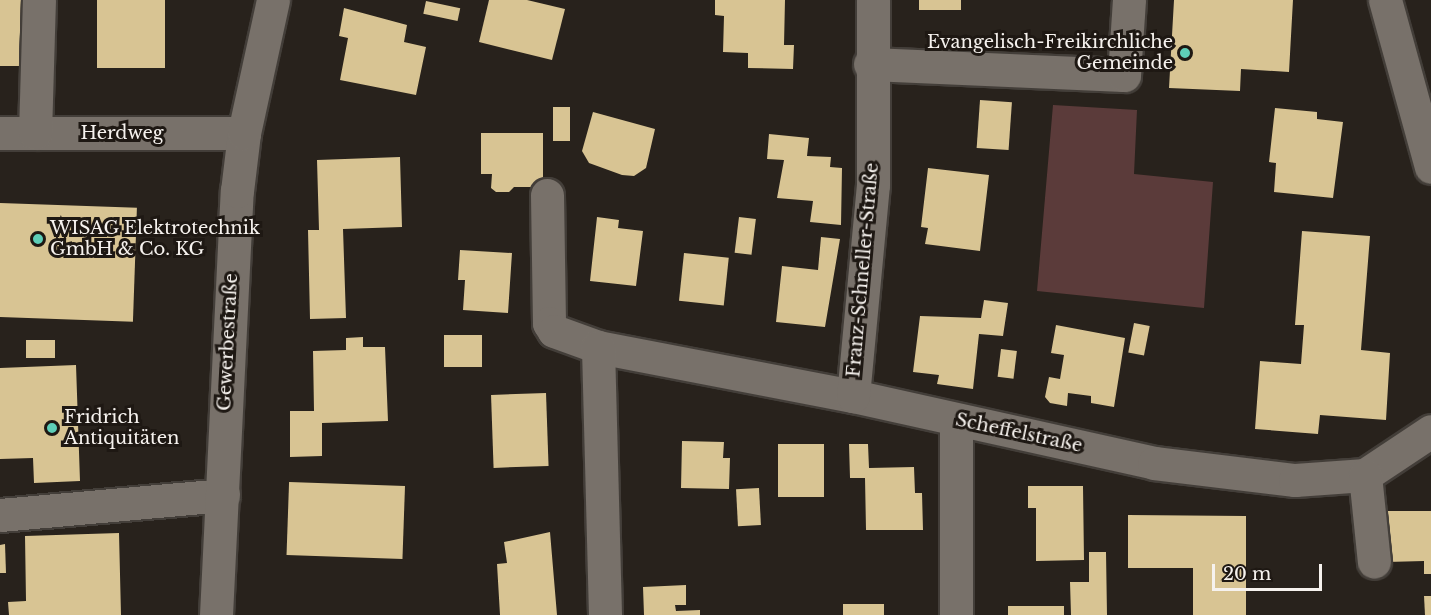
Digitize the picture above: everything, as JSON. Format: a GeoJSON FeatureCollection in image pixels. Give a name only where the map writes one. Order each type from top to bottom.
{"type":"FeatureCollection","features":[{"type":"Feature","properties":{"kind":"street"},"geometry":{"type":"LineString","coordinates":[[35,133],[39,0]]}},
{"type":"Feature","properties":{"kind":"street","name":"Gewerbestraße"},"geometry":{"type":"LineString","coordinates":[[216,615],[230,306],[244,134],[273,0]]}},
{"type":"Feature","properties":{"kind":"street","name":"Franz-Schneller-Straße"},"geometry":{"type":"LineString","coordinates":[[852,396],[873,185],[870,64],[873,0]]}},
{"type":"Feature","properties":{"kind":"street"},"geometry":{"type":"LineString","coordinates":[[870,64],[1124,75],[1129,0]]}},
{"type":"Feature","properties":{"kind":"street"},"geometry":{"type":"LineString","coordinates":[[1385,0],[1420,81],[1431,167]]}},
{"type":"Feature","properties":{"kind":"street","name":"Herdweg"},"geometry":{"type":"LineString","coordinates":[[0,133],[244,134]]}},
{"type":"Feature","properties":{"kind":"street","name":"Scheffelstraße"},"geometry":{"type":"LineString","coordinates":[[547,195],[549,323],[554,331],[598,348],[852,396],[1154,463],[1295,480],[1365,475],[1431,431]]}},
{"type":"Feature","properties":{"kind":"street"},"geometry":{"type":"LineString","coordinates":[[598,348],[605,615]]}},
{"type":"Feature","properties":{"kind":"street"},"geometry":{"type":"LineString","coordinates":[[956,420],[956,615]]}},
{"type":"Feature","properties":{"kind":"street"},"geometry":{"type":"LineString","coordinates":[[1365,475],[1374,561]]}},
{"type":"Feature","properties":{"kind":"street"},"geometry":{"type":"LineString","coordinates":[[0,515],[223,495]]}},
{"type":"Feature","properties":{"kind":"shaded area"},"geometry":{"type":"Polygon","coordinates":[[[1053,105],[1137,110],[1134,174],[1213,182],[1204,308],[1037,291],[1053,105]]]}},
{"type":"Feature","properties":{"kind":"building"},"geometry":{"type":"Polygon","coordinates":[[[0,0],[30,0],[30,66],[0,66],[0,0]]]}},
{"type":"Feature","properties":{"kind":"building"},"geometry":{"type":"Polygon","coordinates":[[[97,0],[165,0],[165,68],[97,68],[97,0]]]}},
{"type":"Feature","properties":{"kind":"building"},"geometry":{"type":"Polygon","coordinates":[[[489,0],[527,0],[565,9],[552,60],[479,42],[489,0]]]}},
{"type":"Feature","properties":{"kind":"building"},"geometry":{"type":"Polygon","coordinates":[[[715,0],[785,0],[784,45],[794,45],[793,69],[748,68],[748,53],[723,52],[724,16],[715,15],[715,0]]]}},
{"type":"Feature","properties":{"kind":"building"},"geometry":{"type":"Polygon","coordinates":[[[919,0],[961,0],[961,10],[919,10],[919,0]]]}},
{"type":"Feature","properties":{"kind":"building"},"geometry":{"type":"Polygon","coordinates":[[[1174,0],[1293,0],[1289,72],[1241,69],[1240,91],[1169,88],[1174,0]]]}},
{"type":"Feature","properties":{"kind":"building"},"geometry":{"type":"Polygon","coordinates":[[[426,1],[460,8],[458,21],[423,14],[426,1]]]}},
{"type":"Feature","properties":{"kind":"building"},"geometry":{"type":"Polygon","coordinates":[[[344,8],[407,25],[404,42],[426,47],[416,95],[340,80],[348,38],[339,36],[344,8]]]}},
{"type":"Feature","properties":{"kind":"building"},"geometry":{"type":"Polygon","coordinates":[[[980,100],[1012,102],[1009,150],[977,148],[980,100]]]}},
{"type":"Feature","properties":{"kind":"building"},"geometry":{"type":"Polygon","coordinates":[[[553,107],[570,107],[570,141],[553,141],[553,107]]]}},
{"type":"Feature","properties":{"kind":"building"},"geometry":{"type":"Polygon","coordinates":[[[1275,108],[1317,112],[1317,119],[1343,122],[1333,198],[1274,192],[1276,163],[1269,162],[1275,108]]]}},
{"type":"Feature","properties":{"kind":"building"},"geometry":{"type":"Polygon","coordinates":[[[593,112],[655,129],[646,168],[634,176],[622,175],[589,163],[582,151],[593,112]]]}},
{"type":"Feature","properties":{"kind":"building"},"geometry":{"type":"Polygon","coordinates":[[[481,133],[543,133],[543,187],[514,187],[509,192],[496,192],[491,188],[492,174],[481,174],[481,133]]]}},
{"type":"Feature","properties":{"kind":"building"},"geometry":{"type":"Polygon","coordinates":[[[769,134],[809,138],[807,156],[831,157],[830,167],[842,168],[841,225],[810,222],[813,201],[777,198],[784,160],[767,159],[769,134]]]}},
{"type":"Feature","properties":{"kind":"building"},"geometry":{"type":"Polygon","coordinates":[[[400,157],[402,227],[343,229],[346,318],[310,319],[308,230],[319,230],[317,160],[400,157]]]}},
{"type":"Feature","properties":{"kind":"building"},"geometry":{"type":"Polygon","coordinates":[[[928,168],[989,175],[980,251],[925,244],[928,228],[921,227],[928,168]]]}},
{"type":"Feature","properties":{"kind":"building"},"geometry":{"type":"Polygon","coordinates":[[[0,203],[137,208],[133,322],[0,317],[0,203]]]}},
{"type":"Feature","properties":{"kind":"building"},"geometry":{"type":"Polygon","coordinates":[[[597,217],[619,220],[618,228],[643,231],[636,286],[590,281],[597,217]]]}},
{"type":"Feature","properties":{"kind":"building"},"geometry":{"type":"Polygon","coordinates":[[[739,217],[756,219],[751,255],[735,253],[739,217]]]}},
{"type":"Feature","properties":{"kind":"building"},"geometry":{"type":"Polygon","coordinates":[[[1302,231],[1370,236],[1361,350],[1390,353],[1386,420],[1320,415],[1318,434],[1255,429],[1260,361],[1301,364],[1304,325],[1295,325],[1302,231]]]}},
{"type":"Feature","properties":{"kind":"building"},"geometry":{"type":"Polygon","coordinates":[[[821,237],[840,239],[825,327],[776,322],[782,266],[818,270],[821,237]]]}},
{"type":"Feature","properties":{"kind":"building"},"geometry":{"type":"Polygon","coordinates":[[[460,250],[512,253],[508,313],[463,310],[465,280],[458,280],[460,250]]]}},
{"type":"Feature","properties":{"kind":"building"},"geometry":{"type":"Polygon","coordinates":[[[684,253],[729,258],[724,305],[679,301],[684,253]]]}},
{"type":"Feature","properties":{"kind":"building"},"geometry":{"type":"Polygon","coordinates":[[[984,300],[1008,303],[1003,336],[979,334],[973,389],[937,384],[939,375],[913,372],[920,316],[981,318],[984,300]]]}},
{"type":"Feature","properties":{"kind":"building"},"geometry":{"type":"Polygon","coordinates":[[[1134,323],[1150,326],[1144,356],[1128,352],[1134,323]]]}},
{"type":"Feature","properties":{"kind":"building"},"geometry":{"type":"Polygon","coordinates":[[[1056,325],[1125,338],[1114,407],[1091,403],[1091,396],[1068,393],[1067,406],[1050,403],[1045,397],[1049,377],[1060,379],[1064,355],[1051,353],[1056,325]]]}},
{"type":"Feature","properties":{"kind":"building"},"geometry":{"type":"Polygon","coordinates":[[[444,335],[482,335],[482,367],[444,367],[444,335]]]}},
{"type":"Feature","properties":{"kind":"building"},"geometry":{"type":"Polygon","coordinates":[[[363,337],[363,347],[385,347],[388,421],[322,423],[322,456],[290,457],[290,411],[314,411],[313,351],[346,350],[346,338],[363,337]]]}},
{"type":"Feature","properties":{"kind":"building"},"geometry":{"type":"Polygon","coordinates":[[[26,340],[55,340],[55,358],[26,358],[26,340]]]}},
{"type":"Feature","properties":{"kind":"building"},"geometry":{"type":"Polygon","coordinates":[[[1001,349],[1017,351],[1013,379],[998,377],[1001,349]]]}},
{"type":"Feature","properties":{"kind":"building"},"geometry":{"type":"Polygon","coordinates":[[[76,365],[80,481],[34,483],[33,458],[0,459],[0,368],[76,365]]]}},
{"type":"Feature","properties":{"kind":"building"},"geometry":{"type":"Polygon","coordinates":[[[546,393],[549,466],[494,468],[491,395],[546,393]]]}},
{"type":"Feature","properties":{"kind":"building"},"geometry":{"type":"Polygon","coordinates":[[[682,441],[724,442],[723,458],[730,458],[729,489],[681,488],[682,441]]]}},
{"type":"Feature","properties":{"kind":"building"},"geometry":{"type":"Polygon","coordinates":[[[778,444],[824,444],[824,497],[778,497],[778,444]]]}},
{"type":"Feature","properties":{"kind":"building"},"geometry":{"type":"Polygon","coordinates":[[[849,444],[868,444],[869,468],[914,467],[915,493],[922,493],[923,530],[866,530],[865,478],[850,478],[849,444]]]}},
{"type":"Feature","properties":{"kind":"building"},"geometry":{"type":"Polygon","coordinates":[[[289,482],[405,486],[402,559],[287,555],[289,482]]]}},
{"type":"Feature","properties":{"kind":"building"},"geometry":{"type":"Polygon","coordinates":[[[1028,486],[1083,486],[1084,560],[1036,561],[1036,508],[1028,508],[1028,486]]]}},
{"type":"Feature","properties":{"kind":"building"},"geometry":{"type":"Polygon","coordinates":[[[759,488],[761,525],[738,526],[736,489],[759,488]]]}},
{"type":"Feature","properties":{"kind":"building"},"geometry":{"type":"Polygon","coordinates":[[[1387,511],[1431,511],[1431,574],[1424,574],[1424,561],[1387,562],[1387,511]]]}},
{"type":"Feature","properties":{"kind":"building"},"geometry":{"type":"Polygon","coordinates":[[[1128,515],[1246,516],[1246,615],[1193,615],[1193,568],[1128,568],[1128,515]]]}},
{"type":"Feature","properties":{"kind":"building"},"geometry":{"type":"Polygon","coordinates":[[[550,532],[557,615],[500,615],[497,564],[507,563],[504,542],[550,532]]]}},
{"type":"Feature","properties":{"kind":"building"},"geometry":{"type":"Polygon","coordinates":[[[119,533],[121,615],[9,615],[8,602],[26,601],[25,536],[119,533]]]}},
{"type":"Feature","properties":{"kind":"building"},"geometry":{"type":"Polygon","coordinates":[[[5,544],[6,573],[0,573],[0,545],[5,544]]]}},
{"type":"Feature","properties":{"kind":"building"},"geometry":{"type":"Polygon","coordinates":[[[1089,552],[1106,552],[1107,615],[1071,615],[1070,582],[1089,582],[1089,552]]]}},
{"type":"Feature","properties":{"kind":"building"},"geometry":{"type":"Polygon","coordinates":[[[686,585],[686,605],[675,605],[676,611],[700,610],[700,615],[644,615],[643,587],[686,585]]]}},
{"type":"Feature","properties":{"kind":"building"},"geometry":{"type":"Polygon","coordinates":[[[1424,596],[1431,596],[1431,615],[1425,615],[1424,596]]]}},
{"type":"Feature","properties":{"kind":"building"},"geometry":{"type":"Polygon","coordinates":[[[843,604],[884,604],[884,615],[843,615],[843,604]]]}},
{"type":"Feature","properties":{"kind":"building"},"geometry":{"type":"Polygon","coordinates":[[[1008,606],[1064,606],[1064,615],[1008,615],[1008,606]]]}},
{"type":"Feature","properties":{"kind":"place","name":"Evangelisch-Freikirchliche Gemeinde"},"geometry":{"type":"Point","coordinates":[1185,53]}},
{"type":"Feature","properties":{"kind":"place","name":"WISAG Elektrotechnik GmbH & Co. KG"},"geometry":{"type":"Point","coordinates":[38,239]}},
{"type":"Feature","properties":{"kind":"place","name":"Fridrich Antiquitäten"},"geometry":{"type":"Point","coordinates":[52,428]}}]}
